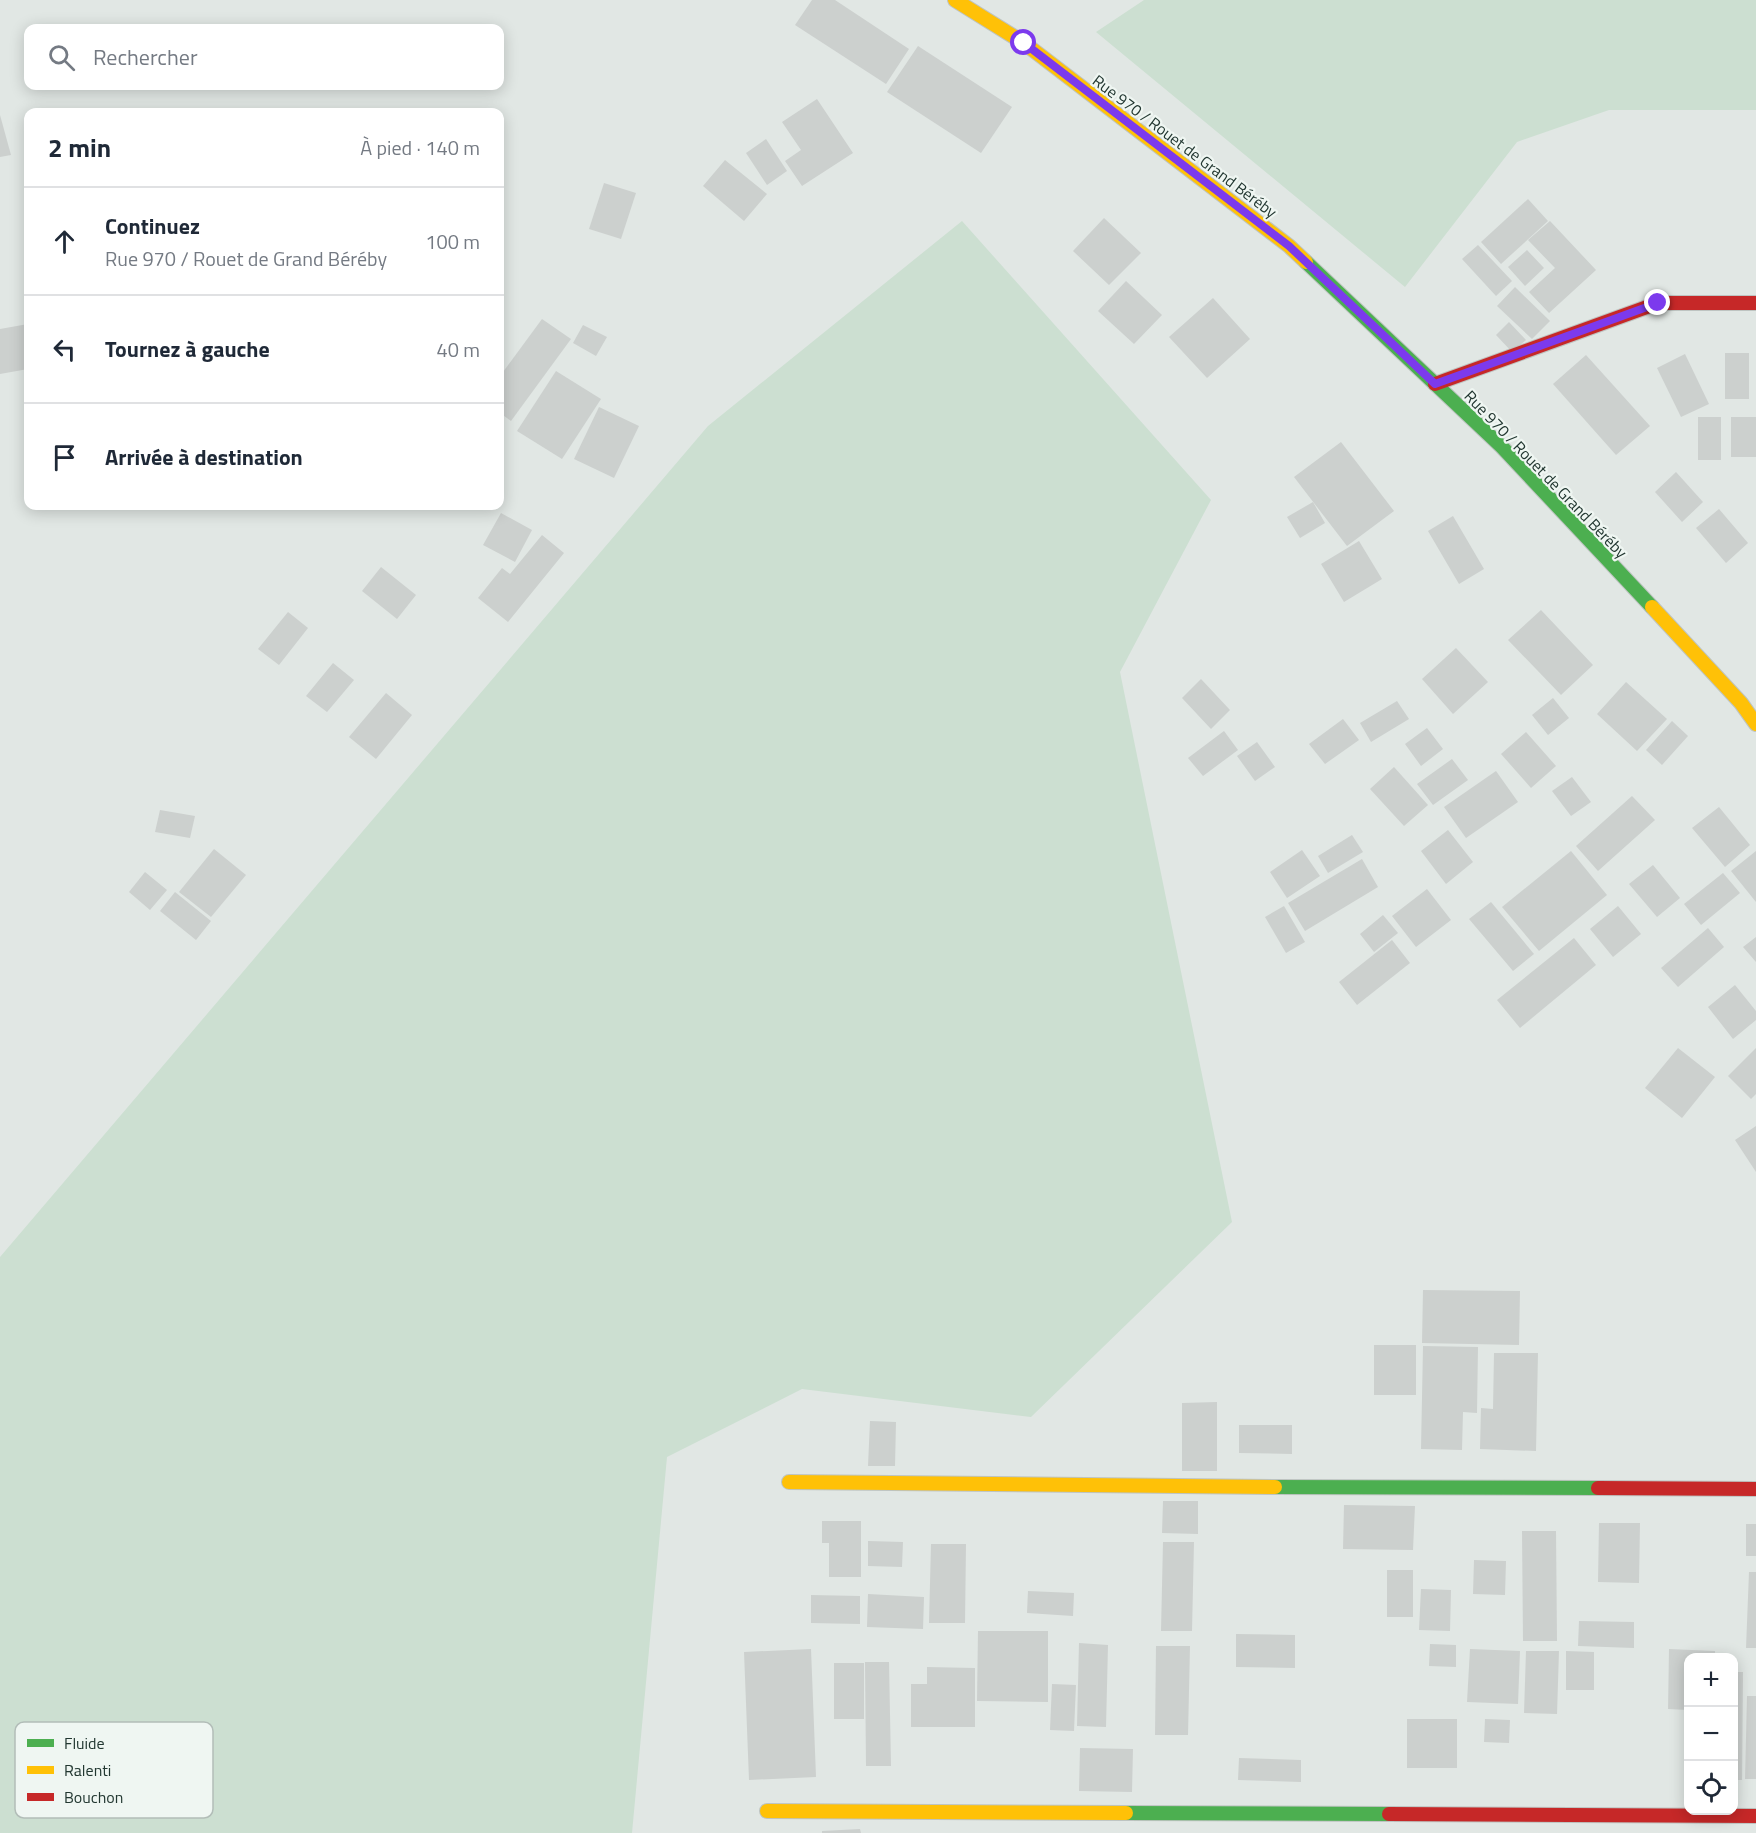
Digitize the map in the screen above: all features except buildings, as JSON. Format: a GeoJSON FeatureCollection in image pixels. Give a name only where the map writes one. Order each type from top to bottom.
{"type":"FeatureCollection","features":[{"type":"Feature","properties":{"kind":"street","name":"Rue 970 / Rouet de Grand Béréby"},"geometry":{"type":"LineString","coordinates":[[955,0],[1024,43],[1289,246],[1502,447],[1741,703],[1756,724]]}},
{"type":"Feature","properties":{"kind":"street"},"geometry":{"type":"LineString","coordinates":[[1435,384],[1658,303],[1756,303]]}},
{"type":"Feature","properties":{"kind":"street"},"geometry":{"type":"LineString","coordinates":[[789,1482],[1144,1487],[1756,1490]]}},
{"type":"Feature","properties":{"kind":"street"},"geometry":{"type":"LineString","coordinates":[[767,1811],[1756,1816]]}},
{"type":"Feature","properties":{"kind":"green space"},"geometry":{"type":"Polygon","coordinates":[[[1144,0],[1756,0],[1756,110],[1609,110],[1517,142],[1405,287],[1096,32],[1144,0]]]}},
{"type":"Feature","properties":{"kind":"green space"},"geometry":{"type":"Polygon","coordinates":[[[962,221],[1211,500],[1120,672],[1232,1222],[1031,1417],[802,1389],[667,1457],[632,1833],[0,1833],[0,1257],[708,426],[962,221]]]}},
{"type":"Feature","properties":{"kind":"traffic: fast"},"geometry":{"type":"LineString","coordinates":[[1306,262],[1502,447],[1652,607]]}},
{"type":"Feature","properties":{"kind":"traffic: fast"},"geometry":{"type":"LineString","coordinates":[[1275,1487],[1598,1488]]}},
{"type":"Feature","properties":{"kind":"traffic: fast"},"geometry":{"type":"LineString","coordinates":[[1126,1813],[1389,1814]]}},
{"type":"Feature","properties":{"kind":"traffic: slow"},"geometry":{"type":"LineString","coordinates":[[955,0],[1024,43],[1289,246],[1306,262]]}},
{"type":"Feature","properties":{"kind":"traffic: slow"},"geometry":{"type":"LineString","coordinates":[[1652,607],[1741,703],[1756,724]]}},
{"type":"Feature","properties":{"kind":"traffic: slow"},"geometry":{"type":"LineString","coordinates":[[789,1482],[1275,1487]]}},
{"type":"Feature","properties":{"kind":"traffic: slow"},"geometry":{"type":"LineString","coordinates":[[767,1811],[1126,1813]]}},
{"type":"Feature","properties":{"kind":"traffic: jam"},"geometry":{"type":"LineString","coordinates":[[1435,384],[1658,303],[1756,303]]}},
{"type":"Feature","properties":{"kind":"traffic: jam"},"geometry":{"type":"LineString","coordinates":[[1598,1488],[1756,1489]]}},
{"type":"Feature","properties":{"kind":"traffic: jam"},"geometry":{"type":"LineString","coordinates":[[1389,1814],[1756,1816]]}},
{"type":"Feature","properties":{"kind":"route"},"geometry":{"type":"LineString","coordinates":[[1024,43],[1289,246],[1435,384],[1658,303]]}}]}
